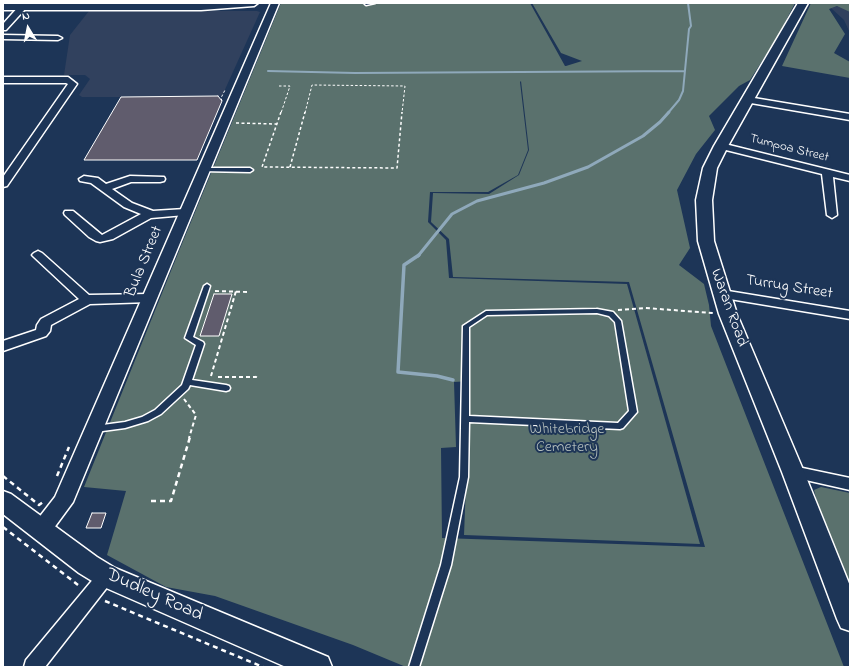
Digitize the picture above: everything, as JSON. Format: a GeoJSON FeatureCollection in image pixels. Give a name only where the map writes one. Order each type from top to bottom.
{"type":"FeatureCollection","features":[{"type":"Feature","properties":{"kind":"main road","name":"Waran Road"},"geometry":{"type":"LineString","coordinates":[[803,3],[721,146],[710,168],[704,200],[706,240],[728,314],[793,472],[850,619]]}},
{"type":"Feature","properties":{"kind":"main road","name":"Dudley Road"},"geometry":{"type":"LineString","coordinates":[[3,501],[88,565],[103,587],[318,667]]}},
{"type":"Feature","properties":{"kind":"street"},"geometry":{"type":"LineString","coordinates":[[3,7],[100,5],[201,7],[254,3]]}},
{"type":"Feature","properties":{"kind":"street","name":"Bula Street"},"geometry":{"type":"LineString","coordinates":[[41,530],[63,502],[275,3]]}},
{"type":"Feature","properties":{"kind":"street"},"geometry":{"type":"LineString","coordinates":[[3,28],[23,7]]}},
{"type":"Feature","properties":{"kind":"street"},"geometry":{"type":"LineString","coordinates":[[3,37],[58,38]]}},
{"type":"Feature","properties":{"kind":"street"},"geometry":{"type":"LineString","coordinates":[[3,80],[68,80],[72,82],[72,87],[3,184]]}},
{"type":"Feature","properties":{"kind":"street"},"geometry":{"type":"LineString","coordinates":[[748,100],[850,117]]}},
{"type":"Feature","properties":{"kind":"street","name":"Tumpoa Street"},"geometry":{"type":"LineString","coordinates":[[721,146],[850,178]]}},
{"type":"Feature","properties":{"kind":"street"},"geometry":{"type":"LineString","coordinates":[[827,173],[832,215]]}},
{"type":"Feature","properties":{"kind":"street"},"geometry":{"type":"LineString","coordinates":[[84,179],[94,180],[128,205],[150,214],[185,212]]}},
{"type":"Feature","properties":{"kind":"street"},"geometry":{"type":"LineString","coordinates":[[104,188],[126,179],[160,179]]}},
{"type":"Feature","properties":{"kind":"street"},"geometry":{"type":"LineString","coordinates":[[69,214],[93,235],[100,239],[109,237],[150,214]]}},
{"type":"Feature","properties":{"kind":"street"},"geometry":{"type":"LineString","coordinates":[[38,256],[89,299]]}},
{"type":"Feature","properties":{"kind":"street","name":"Turrug Street"},"geometry":{"type":"LineString","coordinates":[[722,294],[850,315]]}},
{"type":"Feature","properties":{"kind":"street"},"geometry":{"type":"LineString","coordinates":[[3,346],[42,333],[44,330],[43,325],[46,322],[89,299],[150,298]]}},
{"type":"Feature","properties":{"kind":"street"},"geometry":{"type":"LineString","coordinates":[[793,472],[850,484]]}},
{"type":"Feature","properties":{"kind":"street"},"geometry":{"type":"LineString","coordinates":[[32,667],[103,587]]}},
{"type":"Feature","properties":{"kind":"lane"},"geometry":{"type":"LineString","coordinates":[[366,3],[373,3]]}},
{"type":"Feature","properties":{"kind":"lane"},"geometry":{"type":"LineString","coordinates":[[203,170],[250,170]]}},
{"type":"Feature","properties":{"kind":"lane"},"geometry":{"type":"LineString","coordinates":[[95,429],[125,425],[145,419],[158,412],[185,387],[200,344],[189,338],[206,288]]}},
{"type":"Feature","properties":{"kind":"lane"},"geometry":{"type":"LineString","coordinates":[[414,667],[447,558],[464,477],[466,326],[486,313],[597,311],[611,314],[618,321],[633,412],[620,426],[465,419]]}},
{"type":"Feature","properties":{"kind":"lane"},"geometry":{"type":"LineString","coordinates":[[187,382],[226,388]]}},
{"type":"Feature","properties":{"kind":"path"},"geometry":{"type":"LineString","coordinates":[[220,107],[222,101],[221,98],[228,84]]}},
{"type":"Feature","properties":{"kind":"path"},"geometry":{"type":"LineString","coordinates":[[279,86],[290,86],[262,167],[397,168],[405,86],[312,85],[290,167]]}},
{"type":"Feature","properties":{"kind":"path"},"geometry":{"type":"LineString","coordinates":[[223,123],[277,124]]}},
{"type":"Feature","properties":{"kind":"path"},"geometry":{"type":"LineString","coordinates":[[206,288],[246,292]]}},
{"type":"Feature","properties":{"kind":"path"},"geometry":{"type":"LineString","coordinates":[[211,377],[236,291]]}},
{"type":"Feature","properties":{"kind":"path"},"geometry":{"type":"LineString","coordinates":[[611,314],[618,310],[646,308],[728,314]]}},
{"type":"Feature","properties":{"kind":"path"},"geometry":{"type":"LineString","coordinates":[[207,377],[256,377],[257,375]]}},
{"type":"Feature","properties":{"kind":"path"},"geometry":{"type":"LineString","coordinates":[[151,501],[171,501],[196,415],[184,400],[188,394]]}},
{"type":"Feature","properties":{"kind":"path"},"geometry":{"type":"LineString","coordinates":[[56,478],[70,444]]}},
{"type":"Feature","properties":{"kind":"path"},"geometry":{"type":"LineString","coordinates":[[3,476],[39,505],[45,502]]}},
{"type":"Feature","properties":{"kind":"path"},"geometry":{"type":"LineString","coordinates":[[3,527],[78,585]]}},
{"type":"Feature","properties":{"kind":"path"},"geometry":{"type":"LineString","coordinates":[[103,587],[262,667]]}},
{"type":"Feature","properties":{"kind":"shaded area"},"geometry":{"type":"Polygon","coordinates":[[[850,3],[850,33],[844,20],[831,8],[850,3]]]}},
{"type":"Feature","properties":{"kind":"shaded area"},"geometry":{"type":"Polygon","coordinates":[[[89,11],[260,12],[223,94],[218,97],[82,97],[79,95],[90,79],[85,75],[64,75],[70,35],[89,11]]]}},
{"type":"Feature","properties":{"kind":"green space","name":"Whitebridge Cemetery"},"geometry":{"type":"Polygon","coordinates":[[[281,3],[530,3],[566,66],[582,61],[561,53],[532,3],[795,3],[778,36],[750,80],[739,86],[709,116],[715,130],[696,154],[677,190],[690,248],[679,265],[704,284],[709,305],[711,326],[844,667],[406,667],[353,645],[215,596],[166,587],[107,555],[126,491],[84,487],[281,3]],[[521,81],[528,150],[518,175],[488,192],[430,192],[428,222],[446,240],[449,278],[627,284],[700,544],[464,535],[470,381],[454,382],[456,447],[441,448],[442,538],[705,547],[629,282],[453,277],[449,239],[431,222],[433,193],[489,194],[519,175],[529,150],[521,81]]]}},
{"type":"Feature","properties":{"kind":"green space"},"geometry":{"type":"Polygon","coordinates":[[[811,3],[850,4],[850,12],[837,6],[829,9],[845,34],[834,53],[850,62],[850,78],[782,66],[811,3]]]}},
{"type":"Feature","properties":{"kind":"green space"},"geometry":{"type":"Polygon","coordinates":[[[821,487],[850,493],[850,585],[818,506],[814,490],[821,487]]]}},
{"type":"Feature","properties":{"kind":"building"},"geometry":{"type":"Polygon","coordinates":[[[218,96],[222,101],[197,160],[84,160],[121,97],[218,96]]]}},
{"type":"Feature","properties":{"kind":"building"},"geometry":{"type":"Polygon","coordinates":[[[214,294],[232,294],[219,336],[200,336],[214,294]]]}},
{"type":"Feature","properties":{"kind":"building"},"geometry":{"type":"Polygon","coordinates":[[[92,513],[106,513],[101,528],[86,528],[92,513]]]}},
{"type":"Feature","properties":{"kind":"waterway"},"geometry":{"type":"LineString","coordinates":[[685,71],[689,29],[691,26],[688,3]]}},
{"type":"Feature","properties":{"kind":"waterway"},"geometry":{"type":"LineString","coordinates":[[268,71],[355,73],[685,71]]}},
{"type":"Feature","properties":{"kind":"waterway"},"geometry":{"type":"LineString","coordinates":[[668,113],[679,100],[683,91],[685,71]]}},
{"type":"Feature","properties":{"kind":"waterway"},"geometry":{"type":"LineString","coordinates":[[419,255],[452,214],[477,201],[544,183],[588,167],[643,136],[660,122],[669,112]]}},
{"type":"Feature","properties":{"kind":"waterway"},"geometry":{"type":"LineString","coordinates":[[419,255],[404,265],[398,372],[437,376],[453,380]]}}]}
